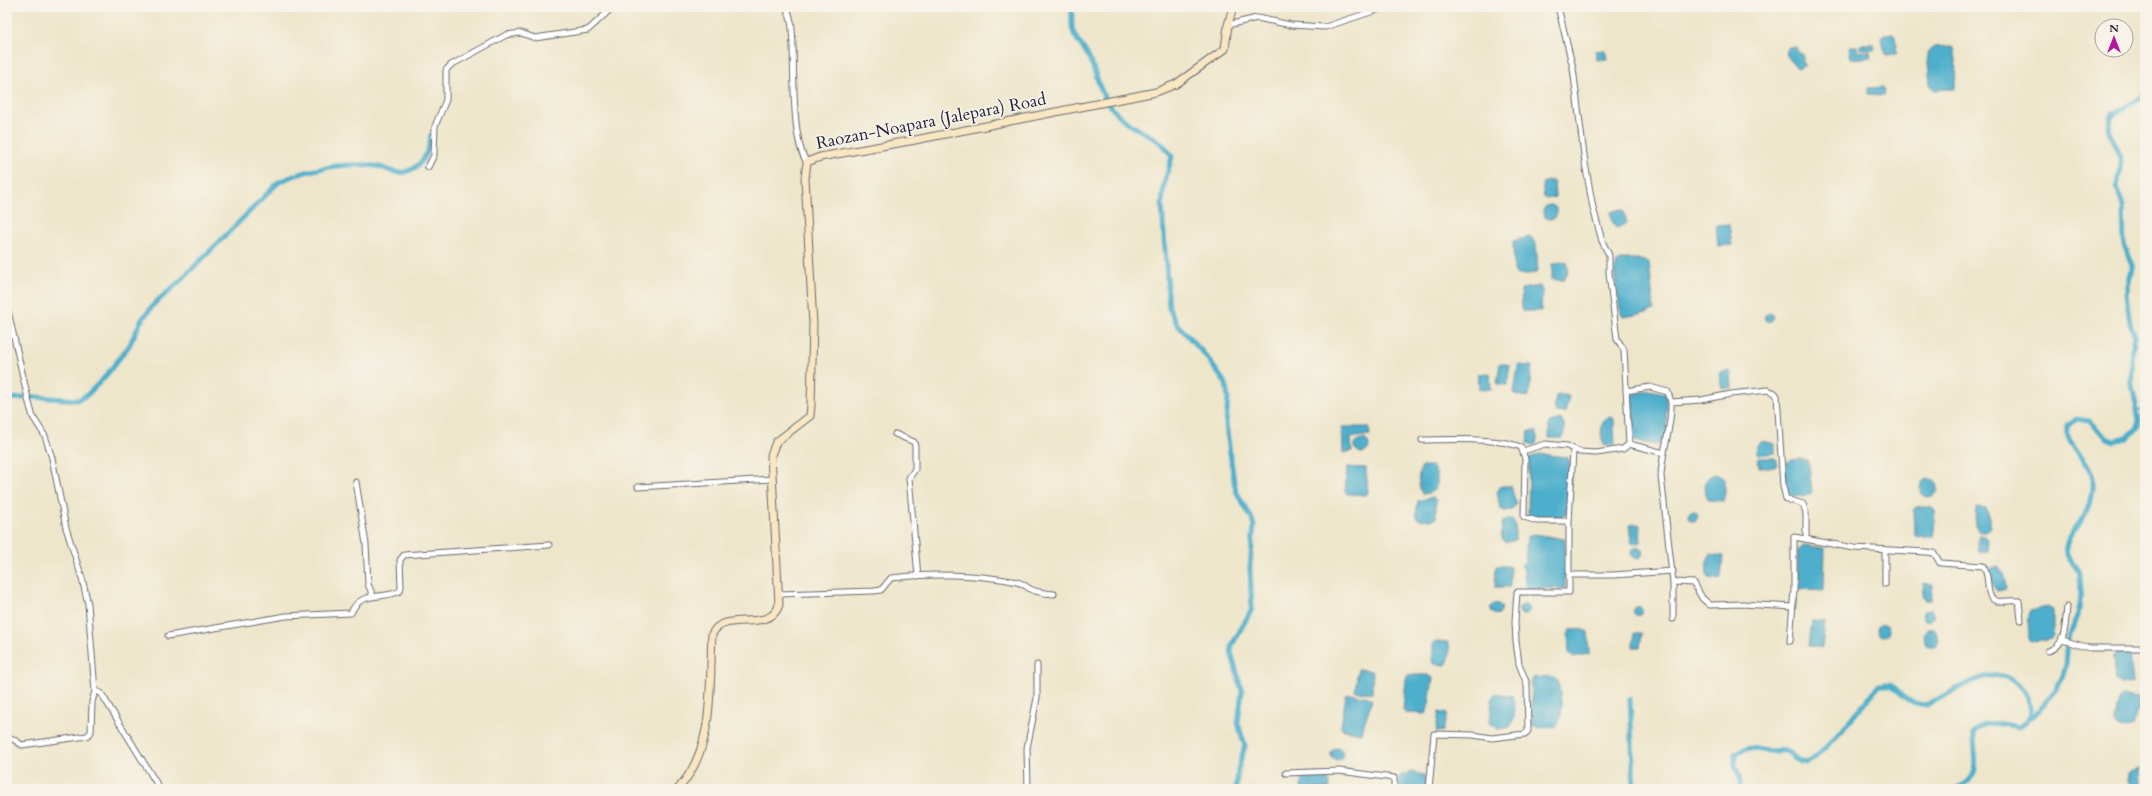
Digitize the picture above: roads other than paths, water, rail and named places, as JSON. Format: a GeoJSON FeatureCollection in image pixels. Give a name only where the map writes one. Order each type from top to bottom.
{"type":"FeatureCollection","features":[{"type":"Feature","properties":{"kind":"main road","name":"Raozan-Noapara (Jalepara) Road"},"geometry":{"type":"LineString","coordinates":[[678,789],[694,767],[706,732],[712,684],[712,634],[715,628],[724,623],[759,620],[771,616],[778,609],[779,594],[771,455],[776,442],[810,416],[813,324],[805,178],[807,162],[820,157],[915,140],[1156,92],[1176,84],[1222,52],[1226,45],[1228,25],[1233,7]]}},
{"type":"Feature","properties":{"kind":"street"},"geometry":{"type":"LineString","coordinates":[[428,167],[434,155],[435,126],[446,100],[446,70],[451,65],[506,35],[521,34],[535,38],[588,30],[613,7]]}},
{"type":"Feature","properties":{"kind":"street"},"geometry":{"type":"LineString","coordinates":[[786,7],[792,27],[797,134],[800,150],[807,162]]}},
{"type":"Feature","properties":{"kind":"street"},"geometry":{"type":"LineString","coordinates":[[1228,25],[1257,18],[1291,25],[1325,27],[1386,7]]}},
{"type":"Feature","properties":{"kind":"street"},"geometry":{"type":"LineString","coordinates":[[1558,7],[1573,68],[1585,163],[1593,208],[1602,241],[1609,255],[1609,273],[1617,339],[1624,350],[1629,444]]}},
{"type":"Feature","properties":{"kind":"street"},"geometry":{"type":"LineString","coordinates":[[7,307],[29,403],[33,417],[45,436],[52,458],[66,528],[82,578],[91,630],[96,691],[92,702],[91,732],[87,736],[22,745],[13,739],[7,738]]}},
{"type":"Feature","properties":{"kind":"street"},"geometry":{"type":"LineString","coordinates":[[1626,391],[1656,388],[1668,392],[1671,402],[1670,433],[1664,453],[1661,476],[1673,571],[1672,619]]}},
{"type":"Feature","properties":{"kind":"street"},"geometry":{"type":"LineString","coordinates":[[1671,402],[1701,400],[1731,394],[1768,390],[1778,396],[1783,486],[1786,498],[1803,504],[1806,513],[1806,539]]}},
{"type":"Feature","properties":{"kind":"street"},"geometry":{"type":"LineString","coordinates":[[895,434],[908,438],[914,442],[915,446],[915,468],[909,478],[918,576]]}},
{"type":"Feature","properties":{"kind":"street"},"geometry":{"type":"LineString","coordinates":[[1422,440],[1495,442],[1513,444],[1521,447],[1525,459],[1524,517],[1537,521],[1569,521]]}},
{"type":"Feature","properties":{"kind":"street"},"geometry":{"type":"LineString","coordinates":[[1523,451],[1545,444],[1566,446],[1573,451],[1596,453],[1623,449],[1629,444]]}},
{"type":"Feature","properties":{"kind":"street"},"geometry":{"type":"LineString","coordinates":[[1629,444],[1664,453]]}},
{"type":"Feature","properties":{"kind":"street"},"geometry":{"type":"LineString","coordinates":[[1429,789],[1434,734],[1473,735],[1492,738],[1525,734],[1528,731],[1527,684],[1520,664],[1516,635],[1517,592],[1569,592],[1569,521],[1573,451]]}},
{"type":"Feature","properties":{"kind":"street"},"geometry":{"type":"LineString","coordinates":[[638,487],[773,479]]}},
{"type":"Feature","properties":{"kind":"street"},"geometry":{"type":"LineString","coordinates":[[356,482],[366,544],[368,584],[373,596]]}},
{"type":"Feature","properties":{"kind":"street"},"geometry":{"type":"LineString","coordinates":[[1790,641],[1794,537],[1854,548],[1934,553],[1940,563],[1983,566],[1988,576],[1989,596],[1996,601],[2019,602],[2021,620]]}},
{"type":"Feature","properties":{"kind":"street"},"geometry":{"type":"LineString","coordinates":[[168,636],[286,616],[351,613],[356,602],[373,596],[391,594],[400,591],[400,560],[404,555],[549,545]]}},
{"type":"Feature","properties":{"kind":"street"},"geometry":{"type":"LineString","coordinates":[[1885,550],[1885,584]]}},
{"type":"Feature","properties":{"kind":"street"},"geometry":{"type":"LineString","coordinates":[[1570,575],[1613,575],[1673,571]]}},
{"type":"Feature","properties":{"kind":"street"},"geometry":{"type":"LineString","coordinates":[[779,594],[874,591],[881,590],[891,578],[918,576],[980,576],[1020,582],[1036,591],[1054,594]]}},
{"type":"Feature","properties":{"kind":"street"},"geometry":{"type":"LineString","coordinates":[[1673,582],[1694,584],[1702,598],[1710,605],[1742,604],[1792,607]]}},
{"type":"Feature","properties":{"kind":"street"},"geometry":{"type":"LineString","coordinates":[[2048,652],[2056,649],[2063,640],[2067,607]]}},
{"type":"Feature","properties":{"kind":"street"},"geometry":{"type":"LineString","coordinates":[[2063,640],[2090,648],[2145,648]]}},
{"type":"Feature","properties":{"kind":"street"},"geometry":{"type":"LineString","coordinates":[[1028,789],[1027,748],[1037,698],[1037,665]]}},
{"type":"Feature","properties":{"kind":"street"},"geometry":{"type":"LineString","coordinates":[[96,691],[101,694],[160,789]]}},
{"type":"Feature","properties":{"kind":"street"},"geometry":{"type":"LineString","coordinates":[[1286,773],[1339,771],[1394,778],[1394,789]]}},
{"type":"Feature","properties":{"kind":"water"},"geometry":{"type":"Polygon","coordinates":[[[1893,33],[1895,36],[1897,54],[1886,55],[1881,38],[1884,34],[1893,33]]]}},
{"type":"Feature","properties":{"kind":"water"},"geometry":{"type":"Polygon","coordinates":[[[1861,44],[1874,44],[1875,49],[1860,49],[1861,44]]]}},
{"type":"Feature","properties":{"kind":"water"},"geometry":{"type":"Polygon","coordinates":[[[1850,46],[1856,46],[1859,52],[1870,51],[1871,57],[1851,59],[1850,46]]]}},
{"type":"Feature","properties":{"kind":"water"},"geometry":{"type":"Polygon","coordinates":[[[1951,46],[1954,48],[1956,60],[1955,88],[1934,90],[1930,84],[1927,52],[1934,47],[1951,46]]]}},
{"type":"Feature","properties":{"kind":"water"},"geometry":{"type":"Polygon","coordinates":[[[1788,47],[1796,47],[1799,54],[1803,54],[1803,62],[1806,65],[1798,69],[1787,56],[1786,49],[1788,47]]]}},
{"type":"Feature","properties":{"kind":"water"},"geometry":{"type":"Polygon","coordinates":[[[1605,50],[1607,59],[1597,60],[1595,51],[1605,50]]]}},
{"type":"Feature","properties":{"kind":"water"},"geometry":{"type":"Polygon","coordinates":[[[1883,87],[1885,90],[1884,95],[1868,94],[1868,88],[1883,87]]]}},
{"type":"Feature","properties":{"kind":"water"},"geometry":{"type":"Polygon","coordinates":[[[1551,180],[1554,183],[1555,197],[1546,199],[1544,198],[1542,183],[1551,180]]]}},
{"type":"Feature","properties":{"kind":"water"},"geometry":{"type":"Polygon","coordinates":[[[1547,205],[1553,205],[1557,209],[1557,215],[1553,219],[1547,219],[1543,215],[1543,209],[1547,205]]]}},
{"type":"Feature","properties":{"kind":"water"},"geometry":{"type":"Polygon","coordinates":[[[1621,209],[1624,211],[1627,224],[1616,228],[1612,221],[1611,212],[1621,209]]]}},
{"type":"Feature","properties":{"kind":"water"},"geometry":{"type":"Polygon","coordinates":[[[1729,224],[1732,245],[1718,246],[1716,225],[1729,224]]]}},
{"type":"Feature","properties":{"kind":"water"},"geometry":{"type":"Polygon","coordinates":[[[1529,237],[1532,238],[1536,244],[1538,270],[1536,273],[1517,275],[1514,271],[1513,241],[1529,237]]]}},
{"type":"Feature","properties":{"kind":"water"},"geometry":{"type":"Polygon","coordinates":[[[1623,259],[1637,259],[1649,262],[1654,310],[1647,313],[1623,317],[1621,314],[1614,273],[1617,263],[1623,259]]]}},
{"type":"Feature","properties":{"kind":"water"},"geometry":{"type":"Polygon","coordinates":[[[1566,261],[1568,268],[1564,280],[1552,280],[1552,264],[1566,261]]]}},
{"type":"Feature","properties":{"kind":"water"},"geometry":{"type":"Polygon","coordinates":[[[1540,286],[1542,290],[1541,311],[1522,311],[1521,289],[1540,286]]]}},
{"type":"Feature","properties":{"kind":"water"},"geometry":{"type":"Polygon","coordinates":[[[1769,312],[1774,317],[1769,322],[1764,317],[1769,312]]]}},
{"type":"Feature","properties":{"kind":"water"},"geometry":{"type":"Polygon","coordinates":[[[1500,363],[1510,365],[1507,385],[1497,384],[1500,363]]]}},
{"type":"Feature","properties":{"kind":"water"},"geometry":{"type":"Polygon","coordinates":[[[1518,365],[1532,366],[1529,397],[1516,395],[1514,393],[1518,365]]]}},
{"type":"Feature","properties":{"kind":"water"},"geometry":{"type":"Polygon","coordinates":[[[1728,371],[1731,373],[1732,388],[1722,389],[1719,375],[1721,372],[1728,371]]]}},
{"type":"Feature","properties":{"kind":"water"},"geometry":{"type":"Polygon","coordinates":[[[1490,373],[1491,389],[1479,389],[1478,374],[1490,373]]]}},
{"type":"Feature","properties":{"kind":"water"},"geometry":{"type":"Polygon","coordinates":[[[1649,390],[1665,393],[1666,397],[1667,433],[1665,441],[1655,445],[1634,441],[1631,395],[1649,390]]]}},
{"type":"Feature","properties":{"kind":"water"},"geometry":{"type":"Polygon","coordinates":[[[1567,395],[1569,397],[1565,413],[1556,412],[1554,406],[1556,396],[1567,395]]]}},
{"type":"Feature","properties":{"kind":"water"},"geometry":{"type":"Polygon","coordinates":[[[1612,417],[1614,419],[1615,445],[1605,446],[1601,436],[1601,429],[1605,419],[1612,417]]]}},
{"type":"Feature","properties":{"kind":"water"},"geometry":{"type":"Polygon","coordinates":[[[1561,419],[1564,425],[1564,436],[1562,438],[1549,438],[1549,423],[1561,419]]]}},
{"type":"Feature","properties":{"kind":"water"},"geometry":{"type":"Polygon","coordinates":[[[1342,427],[1369,427],[1370,435],[1351,438],[1352,451],[1343,453],[1342,427]]]}},
{"type":"Feature","properties":{"kind":"water"},"geometry":{"type":"Polygon","coordinates":[[[1529,431],[1536,431],[1537,442],[1535,445],[1527,443],[1529,431]]]}},
{"type":"Feature","properties":{"kind":"water"},"geometry":{"type":"Polygon","coordinates":[[[1359,439],[1365,439],[1369,443],[1369,449],[1365,453],[1359,453],[1355,449],[1355,443],[1359,439]]]}},
{"type":"Feature","properties":{"kind":"water"},"geometry":{"type":"Polygon","coordinates":[[[1763,441],[1775,444],[1775,453],[1758,455],[1756,451],[1757,447],[1763,441]]]}},
{"type":"Feature","properties":{"kind":"water"},"geometry":{"type":"Polygon","coordinates":[[[1540,454],[1566,457],[1569,459],[1570,489],[1568,505],[1564,517],[1529,516],[1529,458],[1540,454]]]}},
{"type":"Feature","properties":{"kind":"water"},"geometry":{"type":"Polygon","coordinates":[[[1758,458],[1775,458],[1777,465],[1775,467],[1759,467],[1758,458]]]}},
{"type":"Feature","properties":{"kind":"water"},"geometry":{"type":"Polygon","coordinates":[[[1791,460],[1807,460],[1809,464],[1812,492],[1810,495],[1791,497],[1787,491],[1785,464],[1791,460]]]}},
{"type":"Feature","properties":{"kind":"water"},"geometry":{"type":"Polygon","coordinates":[[[1422,466],[1432,466],[1435,470],[1437,484],[1432,491],[1422,494],[1419,472],[1422,466]]]}},
{"type":"Feature","properties":{"kind":"water"},"geometry":{"type":"Polygon","coordinates":[[[1347,467],[1366,468],[1368,493],[1365,495],[1348,494],[1345,492],[1347,467]]]}},
{"type":"Feature","properties":{"kind":"water"},"geometry":{"type":"Polygon","coordinates":[[[1713,474],[1725,479],[1725,494],[1723,501],[1708,500],[1705,485],[1707,479],[1713,474]]]}},
{"type":"Feature","properties":{"kind":"water"},"geometry":{"type":"Polygon","coordinates":[[[1929,479],[1935,482],[1938,488],[1935,494],[1929,497],[1923,494],[1920,488],[1923,482],[1929,479]]]}},
{"type":"Feature","properties":{"kind":"water"},"geometry":{"type":"Polygon","coordinates":[[[1501,486],[1511,486],[1516,504],[1511,510],[1504,511],[1500,508],[1497,492],[1501,486]]]}},
{"type":"Feature","properties":{"kind":"water"},"geometry":{"type":"Polygon","coordinates":[[[1433,497],[1436,500],[1436,518],[1433,520],[1418,519],[1416,513],[1418,501],[1433,497]]]}},
{"type":"Feature","properties":{"kind":"water"},"geometry":{"type":"Polygon","coordinates":[[[1916,507],[1929,507],[1934,509],[1935,521],[1933,537],[1917,537],[1914,534],[1913,510],[1916,507]]]}},
{"type":"Feature","properties":{"kind":"water"},"geometry":{"type":"Polygon","coordinates":[[[1977,507],[1986,508],[1990,518],[1990,527],[1986,531],[1978,531],[1975,516],[1977,507]]]}},
{"type":"Feature","properties":{"kind":"water"},"geometry":{"type":"Polygon","coordinates":[[[1691,511],[1695,511],[1697,512],[1697,520],[1691,521],[1688,518],[1688,514],[1691,511]]]}},
{"type":"Feature","properties":{"kind":"water"},"geometry":{"type":"Polygon","coordinates":[[[1512,519],[1515,524],[1515,540],[1505,543],[1503,541],[1501,529],[1503,521],[1512,519]]]}},
{"type":"Feature","properties":{"kind":"water"},"geometry":{"type":"Polygon","coordinates":[[[1629,525],[1640,525],[1641,542],[1633,544],[1631,542],[1629,525]]]}},
{"type":"Feature","properties":{"kind":"water"},"geometry":{"type":"Polygon","coordinates":[[[1534,534],[1565,539],[1565,588],[1530,589],[1525,586],[1524,570],[1521,565],[1525,563],[1527,537],[1534,534]]]}},
{"type":"Feature","properties":{"kind":"water"},"geometry":{"type":"Polygon","coordinates":[[[1979,535],[1985,535],[1988,538],[1987,552],[1979,553],[1977,549],[1979,535]]]}},
{"type":"Feature","properties":{"kind":"water"},"geometry":{"type":"Polygon","coordinates":[[[1803,545],[1825,548],[1824,590],[1799,589],[1797,586],[1798,550],[1803,545]]]}},
{"type":"Feature","properties":{"kind":"water"},"geometry":{"type":"Polygon","coordinates":[[[1637,547],[1641,549],[1643,553],[1641,557],[1637,559],[1633,557],[1631,553],[1633,549],[1637,547]]]}},
{"type":"Feature","properties":{"kind":"water"},"geometry":{"type":"Polygon","coordinates":[[[1711,554],[1723,556],[1721,577],[1719,579],[1708,578],[1706,569],[1709,556],[1711,554]]]}},
{"type":"Feature","properties":{"kind":"water"},"geometry":{"type":"Polygon","coordinates":[[[1496,566],[1510,566],[1510,587],[1495,587],[1496,566]]]}},
{"type":"Feature","properties":{"kind":"water"},"geometry":{"type":"Polygon","coordinates":[[[1997,566],[2004,576],[2006,589],[1997,591],[1992,583],[1990,574],[1991,568],[1997,566]]]}},
{"type":"Feature","properties":{"kind":"water"},"geometry":{"type":"Polygon","coordinates":[[[1924,583],[1933,585],[1931,600],[1924,600],[1922,597],[1924,583]]]}},
{"type":"Feature","properties":{"kind":"water"},"geometry":{"type":"Polygon","coordinates":[[[1494,604],[1498,604],[1500,605],[1500,613],[1494,614],[1491,611],[1491,607],[1494,604]]]}},
{"type":"Feature","properties":{"kind":"water"},"geometry":{"type":"Polygon","coordinates":[[[1522,605],[1526,605],[1528,606],[1528,614],[1522,615],[1519,612],[1519,608],[1522,605]]]}},
{"type":"Feature","properties":{"kind":"water"},"geometry":{"type":"Polygon","coordinates":[[[1638,606],[1643,611],[1638,616],[1633,611],[1638,606]]]}},
{"type":"Feature","properties":{"kind":"water"},"geometry":{"type":"Polygon","coordinates":[[[2048,606],[2053,610],[2053,636],[2051,638],[2031,642],[2029,639],[2028,621],[2030,610],[2048,606]]]}},
{"type":"Feature","properties":{"kind":"water"},"geometry":{"type":"Polygon","coordinates":[[[1928,609],[1932,611],[1934,615],[1932,619],[1928,621],[1924,619],[1922,615],[1924,611],[1928,609]]]}},
{"type":"Feature","properties":{"kind":"water"},"geometry":{"type":"Polygon","coordinates":[[[1812,621],[1825,622],[1822,648],[1809,646],[1812,621]]]}},
{"type":"Feature","properties":{"kind":"water"},"geometry":{"type":"Polygon","coordinates":[[[1885,624],[1888,625],[1888,635],[1881,636],[1878,635],[1877,628],[1878,625],[1885,624]]]}},
{"type":"Feature","properties":{"kind":"water"},"geometry":{"type":"Polygon","coordinates":[[[1584,629],[1588,632],[1589,654],[1573,657],[1569,653],[1568,635],[1570,630],[1584,629]]]}},
{"type":"Feature","properties":{"kind":"water"},"geometry":{"type":"Polygon","coordinates":[[[1928,629],[1934,629],[1938,638],[1935,647],[1928,647],[1925,643],[1924,634],[1928,629]]]}},
{"type":"Feature","properties":{"kind":"water"},"geometry":{"type":"Polygon","coordinates":[[[1634,633],[1642,633],[1640,648],[1634,648],[1633,646],[1634,633]]]}},
{"type":"Feature","properties":{"kind":"water"},"geometry":{"type":"Polygon","coordinates":[[[1436,641],[1448,642],[1449,644],[1449,657],[1446,665],[1434,664],[1432,661],[1433,644],[1436,641]]]}},
{"type":"Feature","properties":{"kind":"water"},"geometry":{"type":"Polygon","coordinates":[[[2117,653],[2130,655],[2133,682],[2121,684],[2115,681],[2113,656],[2117,653]]]}},
{"type":"Feature","properties":{"kind":"water"},"geometry":{"type":"Polygon","coordinates":[[[1358,669],[1373,671],[1372,693],[1355,691],[1358,669]]]}},
{"type":"Feature","properties":{"kind":"water"},"geometry":{"type":"Polygon","coordinates":[[[1408,675],[1428,675],[1433,678],[1426,714],[1405,713],[1403,710],[1406,679],[1408,675]]]}},
{"type":"Feature","properties":{"kind":"water"},"geometry":{"type":"Polygon","coordinates":[[[1534,677],[1555,678],[1558,680],[1561,698],[1561,716],[1557,726],[1540,728],[1532,725],[1531,681],[1534,677]]]}},
{"type":"Feature","properties":{"kind":"water"},"geometry":{"type":"Polygon","coordinates":[[[1496,693],[1512,696],[1514,700],[1515,712],[1510,727],[1498,729],[1490,723],[1492,697],[1496,693]]]}},
{"type":"Feature","properties":{"kind":"water"},"geometry":{"type":"Polygon","coordinates":[[[1351,694],[1369,697],[1372,700],[1361,733],[1344,730],[1341,727],[1346,695],[1351,694]]]}},
{"type":"Feature","properties":{"kind":"water"},"geometry":{"type":"Polygon","coordinates":[[[2124,696],[2137,698],[2138,705],[2133,726],[2128,728],[2122,728],[2114,723],[2119,698],[2124,696]]]}},
{"type":"Feature","properties":{"kind":"water"},"geometry":{"type":"Polygon","coordinates":[[[1439,712],[1447,714],[1443,731],[1437,732],[1436,729],[1439,712]]]}},
{"type":"Feature","properties":{"kind":"water"},"geometry":{"type":"Polygon","coordinates":[[[1337,748],[1341,750],[1343,754],[1341,758],[1337,760],[1333,758],[1331,754],[1333,750],[1337,748]]]}},
{"type":"Feature","properties":{"kind":"water"},"geometry":{"type":"Polygon","coordinates":[[[2140,769],[2141,783],[2131,785],[2128,781],[2129,773],[2140,769]]]}},
{"type":"Feature","properties":{"kind":"water"},"geometry":{"type":"Polygon","coordinates":[[[1411,772],[1424,775],[1426,789],[1398,789],[1399,777],[1411,772]]]}},
{"type":"Feature","properties":{"kind":"water"},"geometry":{"type":"Polygon","coordinates":[[[1316,774],[1328,777],[1330,789],[1301,789],[1302,776],[1316,774]]]}},
{"type":"Feature","properties":{"kind":"waterway"},"geometry":{"type":"LineString","coordinates":[[1072,7],[1072,25],[1074,35],[1089,58],[1109,105],[1130,125],[1157,140],[1168,150],[1172,157],[1164,184],[1162,205],[1169,308],[1177,324],[1205,355],[1226,384],[1228,398],[1226,425],[1234,481],[1236,491],[1252,519],[1254,526],[1250,567],[1252,609],[1232,645],[1231,652],[1242,691],[1238,723],[1245,746],[1238,769],[1236,789]]}},
{"type":"Feature","properties":{"kind":"waterway"},"geometry":{"type":"LineString","coordinates":[[2028,720],[2050,697],[2063,676],[2066,665],[2069,633],[2078,614],[2080,605],[2080,575],[2077,567],[2067,554],[2066,546],[2071,535],[2086,514],[2090,504],[2093,478],[2087,464],[2069,440],[2067,425],[2077,419],[2089,421],[2107,438],[2114,441],[2127,438],[2138,427],[2139,420],[2132,385],[2131,359],[2135,336],[2130,323],[2126,294],[2133,265],[2124,245],[2123,207],[2117,187],[2121,161],[2109,128],[2112,115],[2145,95]]}},
{"type":"Feature","properties":{"kind":"waterway"},"geometry":{"type":"LineString","coordinates":[[7,399],[37,397],[78,400],[87,395],[104,378],[129,346],[141,321],[154,304],[178,283],[279,182],[301,173],[339,166],[364,165],[375,166],[393,172],[405,172],[416,167],[424,158],[429,147],[431,135]]}},
{"type":"Feature","properties":{"kind":"waterway"},"geometry":{"type":"LineString","coordinates":[[2136,410],[2145,410]]}},
{"type":"Feature","properties":{"kind":"waterway"},"geometry":{"type":"LineString","coordinates":[[1740,789],[1740,777],[1735,766],[1735,754],[1748,748],[1783,751],[1788,752],[1803,763],[1806,763],[1812,760],[1832,741],[1879,685],[1891,685],[1913,702],[1917,704],[1928,704],[1973,681],[1992,676],[2009,678],[2023,690],[2028,698],[2030,715],[2026,722],[2018,727],[1989,724],[1983,725],[1974,732],[1976,757],[1975,771],[1972,777],[1958,789]]}},
{"type":"Feature","properties":{"kind":"waterway"},"geometry":{"type":"LineString","coordinates":[[1630,699],[1634,789]]}}]}
